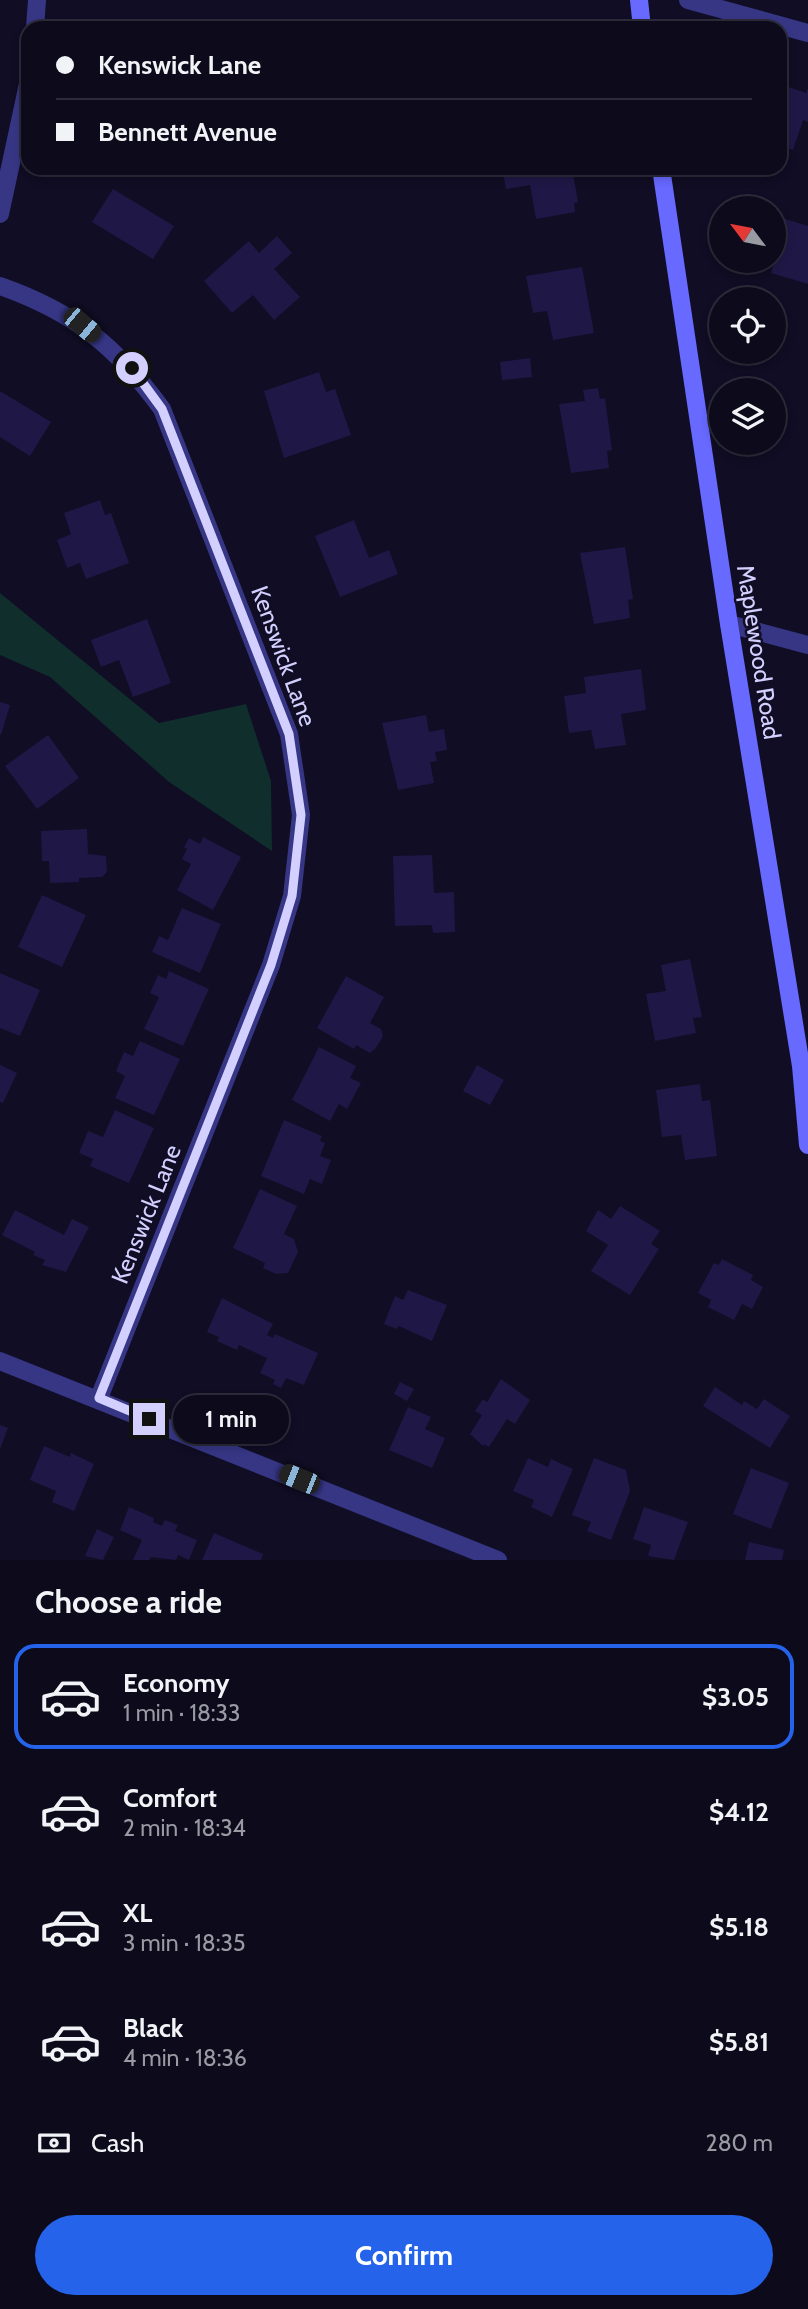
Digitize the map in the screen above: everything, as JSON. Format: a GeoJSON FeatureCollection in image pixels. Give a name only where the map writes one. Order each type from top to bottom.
{"type":"FeatureCollection","features":[{"type":"Feature","properties":{"kind":"street"},"geometry":{"type":"LineString","coordinates":[[36,21],[37,0]]}},
{"type":"Feature","properties":{"kind":"street"},"geometry":{"type":"LineString","coordinates":[[639,0],[641,21]]}},
{"type":"Feature","properties":{"kind":"street"},"geometry":{"type":"LineString","coordinates":[[688,0],[764,21]]}},
{"type":"Feature","properties":{"kind":"street"},"geometry":{"type":"LineString","coordinates":[[787,27],[808,33]]}},
{"type":"Feature","properties":{"kind":"street"},"geometry":{"type":"LineString","coordinates":[[0,214],[21,116]]}},
{"type":"Feature","properties":{"kind":"street","name":"Maplewood Road"},"geometry":{"type":"LineString","coordinates":[[662,175],[729,624],[801,1066],[808,1145]]}},
{"type":"Feature","properties":{"kind":"street","name":"Kenswick Lane"},"geometry":{"type":"LineString","coordinates":[[0,286],[36,299],[82,325],[132,368],[162,409],[289,734],[301,815],[292,896],[271,965],[99,1398]]}},
{"type":"Feature","properties":{"kind":"street"},"geometry":{"type":"LineString","coordinates":[[729,624],[808,645]]}},
{"type":"Feature","properties":{"kind":"street"},"geometry":{"type":"LineString","coordinates":[[0,1361],[99,1398],[498,1560]]}},
{"type":"Feature","properties":{"kind":"green space"},"geometry":{"type":"Polygon","coordinates":[[[0,593],[159,723],[246,704],[271,781],[272,851],[169,782],[50,677],[0,655],[0,593]]]}},
{"type":"Feature","properties":{"kind":"building"},"geometry":{"type":"Polygon","coordinates":[[[787,86],[806,93],[808,88],[808,122],[803,120],[793,150],[787,148],[787,86]]]}},
{"type":"Feature","properties":{"kind":"building"},"geometry":{"type":"Polygon","coordinates":[[[503,175],[573,175],[578,202],[574,203],[575,212],[536,219],[530,185],[506,189],[503,175]]]}},
{"type":"Feature","properties":{"kind":"building"},"geometry":{"type":"Polygon","coordinates":[[[113,189],[174,226],[153,259],[92,222],[113,189]]]}},
{"type":"Feature","properties":{"kind":"building"},"geometry":{"type":"Polygon","coordinates":[[[786,219],[808,226],[808,284],[771,273],[786,273],[786,219]]]}},
{"type":"Feature","properties":{"kind":"building"},"geometry":{"type":"Polygon","coordinates":[[[277,236],[292,253],[274,269],[300,297],[274,320],[253,295],[232,313],[204,281],[249,241],[259,253],[277,236]]]}},
{"type":"Feature","properties":{"kind":"building"},"geometry":{"type":"Polygon","coordinates":[[[582,267],[594,333],[553,340],[547,311],[533,313],[526,276],[582,267]]]}},
{"type":"Feature","properties":{"kind":"building"},"geometry":{"type":"Polygon","coordinates":[[[530,358],[532,377],[502,380],[500,362],[530,358]]]}},
{"type":"Feature","properties":{"kind":"building"},"geometry":{"type":"Polygon","coordinates":[[[319,372],[326,392],[335,389],[351,435],[284,458],[264,391],[319,372]]]}},
{"type":"Feature","properties":{"kind":"building"},"geometry":{"type":"Polygon","coordinates":[[[598,388],[600,399],[605,398],[612,450],[607,451],[609,468],[571,473],[559,404],[585,401],[583,390],[598,388]]]}},
{"type":"Feature","properties":{"kind":"building"},"geometry":{"type":"Polygon","coordinates":[[[0,391],[51,422],[30,456],[0,437],[0,391]]]}},
{"type":"Feature","properties":{"kind":"building"},"geometry":{"type":"Polygon","coordinates":[[[100,500],[105,515],[111,513],[129,563],[86,579],[80,563],[67,568],[57,540],[71,534],[64,513],[100,500]]]}},
{"type":"Feature","properties":{"kind":"building"},"geometry":{"type":"Polygon","coordinates":[[[354,520],[369,558],[389,550],[398,574],[340,597],[315,536],[354,520]]]}},
{"type":"Feature","properties":{"kind":"building"},"geometry":{"type":"Polygon","coordinates":[[[625,547],[633,599],[628,600],[630,618],[594,624],[580,553],[625,547]]]}},
{"type":"Feature","properties":{"kind":"building"},"geometry":{"type":"Polygon","coordinates":[[[147,619],[171,683],[133,697],[119,660],[101,667],[91,640],[147,619]]]}},
{"type":"Feature","properties":{"kind":"building"},"geometry":{"type":"Polygon","coordinates":[[[641,669],[646,710],[621,714],[626,745],[595,749],[591,730],[569,733],[564,696],[586,693],[584,677],[641,669]]]}},
{"type":"Feature","properties":{"kind":"building"},"geometry":{"type":"Polygon","coordinates":[[[0,702],[10,705],[1,735],[0,734],[0,702]]]}},
{"type":"Feature","properties":{"kind":"building"},"geometry":{"type":"Polygon","coordinates":[[[426,715],[429,732],[444,729],[447,750],[435,752],[437,761],[430,762],[434,783],[398,790],[382,723],[426,715]]]}},
{"type":"Feature","properties":{"kind":"building"},"geometry":{"type":"Polygon","coordinates":[[[48,735],[79,778],[37,809],[5,766],[48,735]]]}},
{"type":"Feature","properties":{"kind":"building"},"geometry":{"type":"Polygon","coordinates":[[[87,829],[88,854],[106,856],[107,872],[102,877],[79,878],[79,882],[50,883],[49,861],[42,861],[41,831],[87,829]]]}},
{"type":"Feature","properties":{"kind":"building"},"geometry":{"type":"Polygon","coordinates":[[[203,837],[241,857],[213,910],[177,890],[191,864],[182,859],[187,849],[184,847],[189,838],[200,844],[203,837]]]}},
{"type":"Feature","properties":{"kind":"building"},"geometry":{"type":"Polygon","coordinates":[[[432,855],[434,893],[454,892],[455,932],[433,933],[432,925],[395,926],[393,856],[432,855]]]}},
{"type":"Feature","properties":{"kind":"building"},"geometry":{"type":"Polygon","coordinates":[[[42,895],[86,915],[62,967],[18,947],[42,895]]]}},
{"type":"Feature","properties":{"kind":"building"},"geometry":{"type":"Polygon","coordinates":[[[182,908],[221,924],[200,973],[152,952],[159,936],[168,940],[182,908]]]}},
{"type":"Feature","properties":{"kind":"building"},"geometry":{"type":"Polygon","coordinates":[[[690,959],[702,1017],[693,1018],[696,1033],[655,1041],[646,994],[666,991],[661,965],[690,959]]]}},
{"type":"Feature","properties":{"kind":"building"},"geometry":{"type":"Polygon","coordinates":[[[169,971],[209,989],[183,1046],[144,1029],[159,997],[150,993],[158,975],[166,979],[169,971]]]}},
{"type":"Feature","properties":{"kind":"building"},"geometry":{"type":"Polygon","coordinates":[[[0,973],[40,990],[20,1036],[0,1028],[0,973]]]}},
{"type":"Feature","properties":{"kind":"building"},"geometry":{"type":"Polygon","coordinates":[[[346,976],[384,997],[370,1023],[381,1029],[383,1036],[370,1053],[356,1045],[354,1049],[317,1028],[346,976]]]}},
{"type":"Feature","properties":{"kind":"building"},"geometry":{"type":"Polygon","coordinates":[[[140,1041],[180,1059],[154,1115],[115,1098],[125,1076],[116,1071],[124,1052],[133,1056],[140,1041]]]}},
{"type":"Feature","properties":{"kind":"building"},"geometry":{"type":"Polygon","coordinates":[[[319,1047],[356,1066],[350,1078],[361,1083],[347,1109],[339,1104],[330,1121],[292,1100],[319,1047]]]}},
{"type":"Feature","properties":{"kind":"building"},"geometry":{"type":"Polygon","coordinates":[[[0,1065],[17,1073],[3,1103],[0,1102],[0,1065]]]}},
{"type":"Feature","properties":{"kind":"building"},"geometry":{"type":"Polygon","coordinates":[[[477,1065],[504,1080],[490,1105],[463,1091],[477,1065]]]}},
{"type":"Feature","properties":{"kind":"building"},"geometry":{"type":"Polygon","coordinates":[[[700,1084],[702,1101],[710,1100],[717,1156],[685,1160],[681,1135],[662,1137],[656,1090],[700,1084]]]}},
{"type":"Feature","properties":{"kind":"building"},"geometry":{"type":"Polygon","coordinates":[[[115,1110],[154,1128],[129,1183],[90,1166],[93,1159],[79,1153],[88,1131],[103,1137],[115,1110]]]}},
{"type":"Feature","properties":{"kind":"building"},"geometry":{"type":"Polygon","coordinates":[[[284,1120],[322,1136],[320,1141],[325,1143],[320,1156],[331,1160],[322,1184],[310,1179],[304,1194],[261,1176],[284,1120]]]}},
{"type":"Feature","properties":{"kind":"building"},"geometry":{"type":"Polygon","coordinates":[[[260,1189],[297,1206],[284,1234],[294,1239],[298,1252],[288,1273],[276,1274],[263,1268],[265,1263],[233,1248],[260,1189]]]}},
{"type":"Feature","properties":{"kind":"building"},"geometry":{"type":"Polygon","coordinates":[[[620,1206],[660,1231],[651,1244],[659,1249],[630,1295],[591,1271],[608,1245],[586,1231],[598,1210],[611,1219],[620,1206]]]}},
{"type":"Feature","properties":{"kind":"building"},"geometry":{"type":"Polygon","coordinates":[[[15,1210],[64,1235],[72,1219],[89,1227],[66,1272],[42,1265],[45,1260],[33,1255],[35,1252],[2,1235],[15,1210]]]}},
{"type":"Feature","properties":{"kind":"building"},"geometry":{"type":"Polygon","coordinates":[[[722,1259],[753,1275],[751,1280],[763,1287],[752,1309],[742,1304],[734,1320],[708,1307],[711,1300],[698,1293],[714,1263],[719,1265],[722,1259]]]}},
{"type":"Feature","properties":{"kind":"building"},"geometry":{"type":"Polygon","coordinates":[[[408,1290],[447,1305],[432,1341],[399,1326],[397,1329],[384,1324],[395,1296],[403,1300],[408,1290]]]}},
{"type":"Feature","properties":{"kind":"building"},"geometry":{"type":"Polygon","coordinates":[[[222,1298],[273,1324],[267,1335],[273,1338],[275,1334],[318,1353],[304,1385],[286,1378],[281,1388],[273,1384],[275,1380],[260,1373],[267,1358],[239,1345],[237,1350],[217,1341],[219,1337],[207,1332],[222,1298]]]}},
{"type":"Feature","properties":{"kind":"building"},"geometry":{"type":"Polygon","coordinates":[[[501,1379],[530,1400],[515,1424],[507,1419],[489,1447],[484,1444],[483,1446],[470,1434],[482,1415],[475,1411],[483,1399],[487,1402],[501,1379]]]}},
{"type":"Feature","properties":{"kind":"building"},"geometry":{"type":"Polygon","coordinates":[[[400,1382],[414,1389],[407,1401],[394,1394],[400,1382]]]}},
{"type":"Feature","properties":{"kind":"building"},"geometry":{"type":"Polygon","coordinates":[[[715,1387],[742,1405],[744,1401],[757,1409],[764,1399],[790,1416],[770,1448],[703,1406],[715,1387]]]}},
{"type":"Feature","properties":{"kind":"building"},"geometry":{"type":"Polygon","coordinates":[[[408,1407],[431,1417],[425,1429],[445,1438],[432,1468],[389,1450],[408,1407]]]}},
{"type":"Feature","properties":{"kind":"building"},"geometry":{"type":"Polygon","coordinates":[[[0,1425],[8,1428],[0,1449],[0,1425]]]}},
{"type":"Feature","properties":{"kind":"building"},"geometry":{"type":"Polygon","coordinates":[[[44,1446],[70,1457],[71,1453],[94,1464],[74,1511],[52,1502],[56,1491],[30,1480],[44,1446]]]}},
{"type":"Feature","properties":{"kind":"building"},"geometry":{"type":"Polygon","coordinates":[[[528,1458],[548,1467],[551,1459],[573,1469],[552,1517],[531,1507],[534,1500],[513,1491],[528,1458]]]}},
{"type":"Feature","properties":{"kind":"building"},"geometry":{"type":"Polygon","coordinates":[[[594,1458],[626,1470],[630,1491],[611,1540],[587,1531],[591,1522],[572,1515],[594,1458]]]}},
{"type":"Feature","properties":{"kind":"building"},"geometry":{"type":"Polygon","coordinates":[[[751,1468],[789,1483],[771,1529],[733,1514],[751,1468]]]}},
{"type":"Feature","properties":{"kind":"building"},"geometry":{"type":"Polygon","coordinates":[[[129,1507],[154,1518],[153,1522],[162,1526],[165,1520],[178,1525],[175,1531],[197,1540],[189,1560],[178,1555],[176,1560],[151,1557],[149,1560],[133,1560],[142,1540],[120,1530],[129,1507]]]}},
{"type":"Feature","properties":{"kind":"building"},"geometry":{"type":"Polygon","coordinates":[[[644,1507],[688,1522],[674,1560],[648,1556],[651,1545],[633,1539],[644,1507]]]}},
{"type":"Feature","properties":{"kind":"building"},"geometry":{"type":"Polygon","coordinates":[[[97,1529],[114,1537],[103,1560],[85,1556],[97,1529]]]}},
{"type":"Feature","properties":{"kind":"building"},"geometry":{"type":"Polygon","coordinates":[[[214,1533],[263,1554],[261,1560],[202,1560],[214,1533]]]}},
{"type":"Feature","properties":{"kind":"building"},"geometry":{"type":"Polygon","coordinates":[[[749,1542],[784,1550],[782,1560],[745,1560],[749,1542]]]}},
{"type":"Feature","properties":{"kind":"route"},"geometry":{"type":"LineString","coordinates":[[132,368],[162,409],[194,485],[289,734],[301,815],[292,896],[271,965],[99,1398],[149,1419]]}}]}
